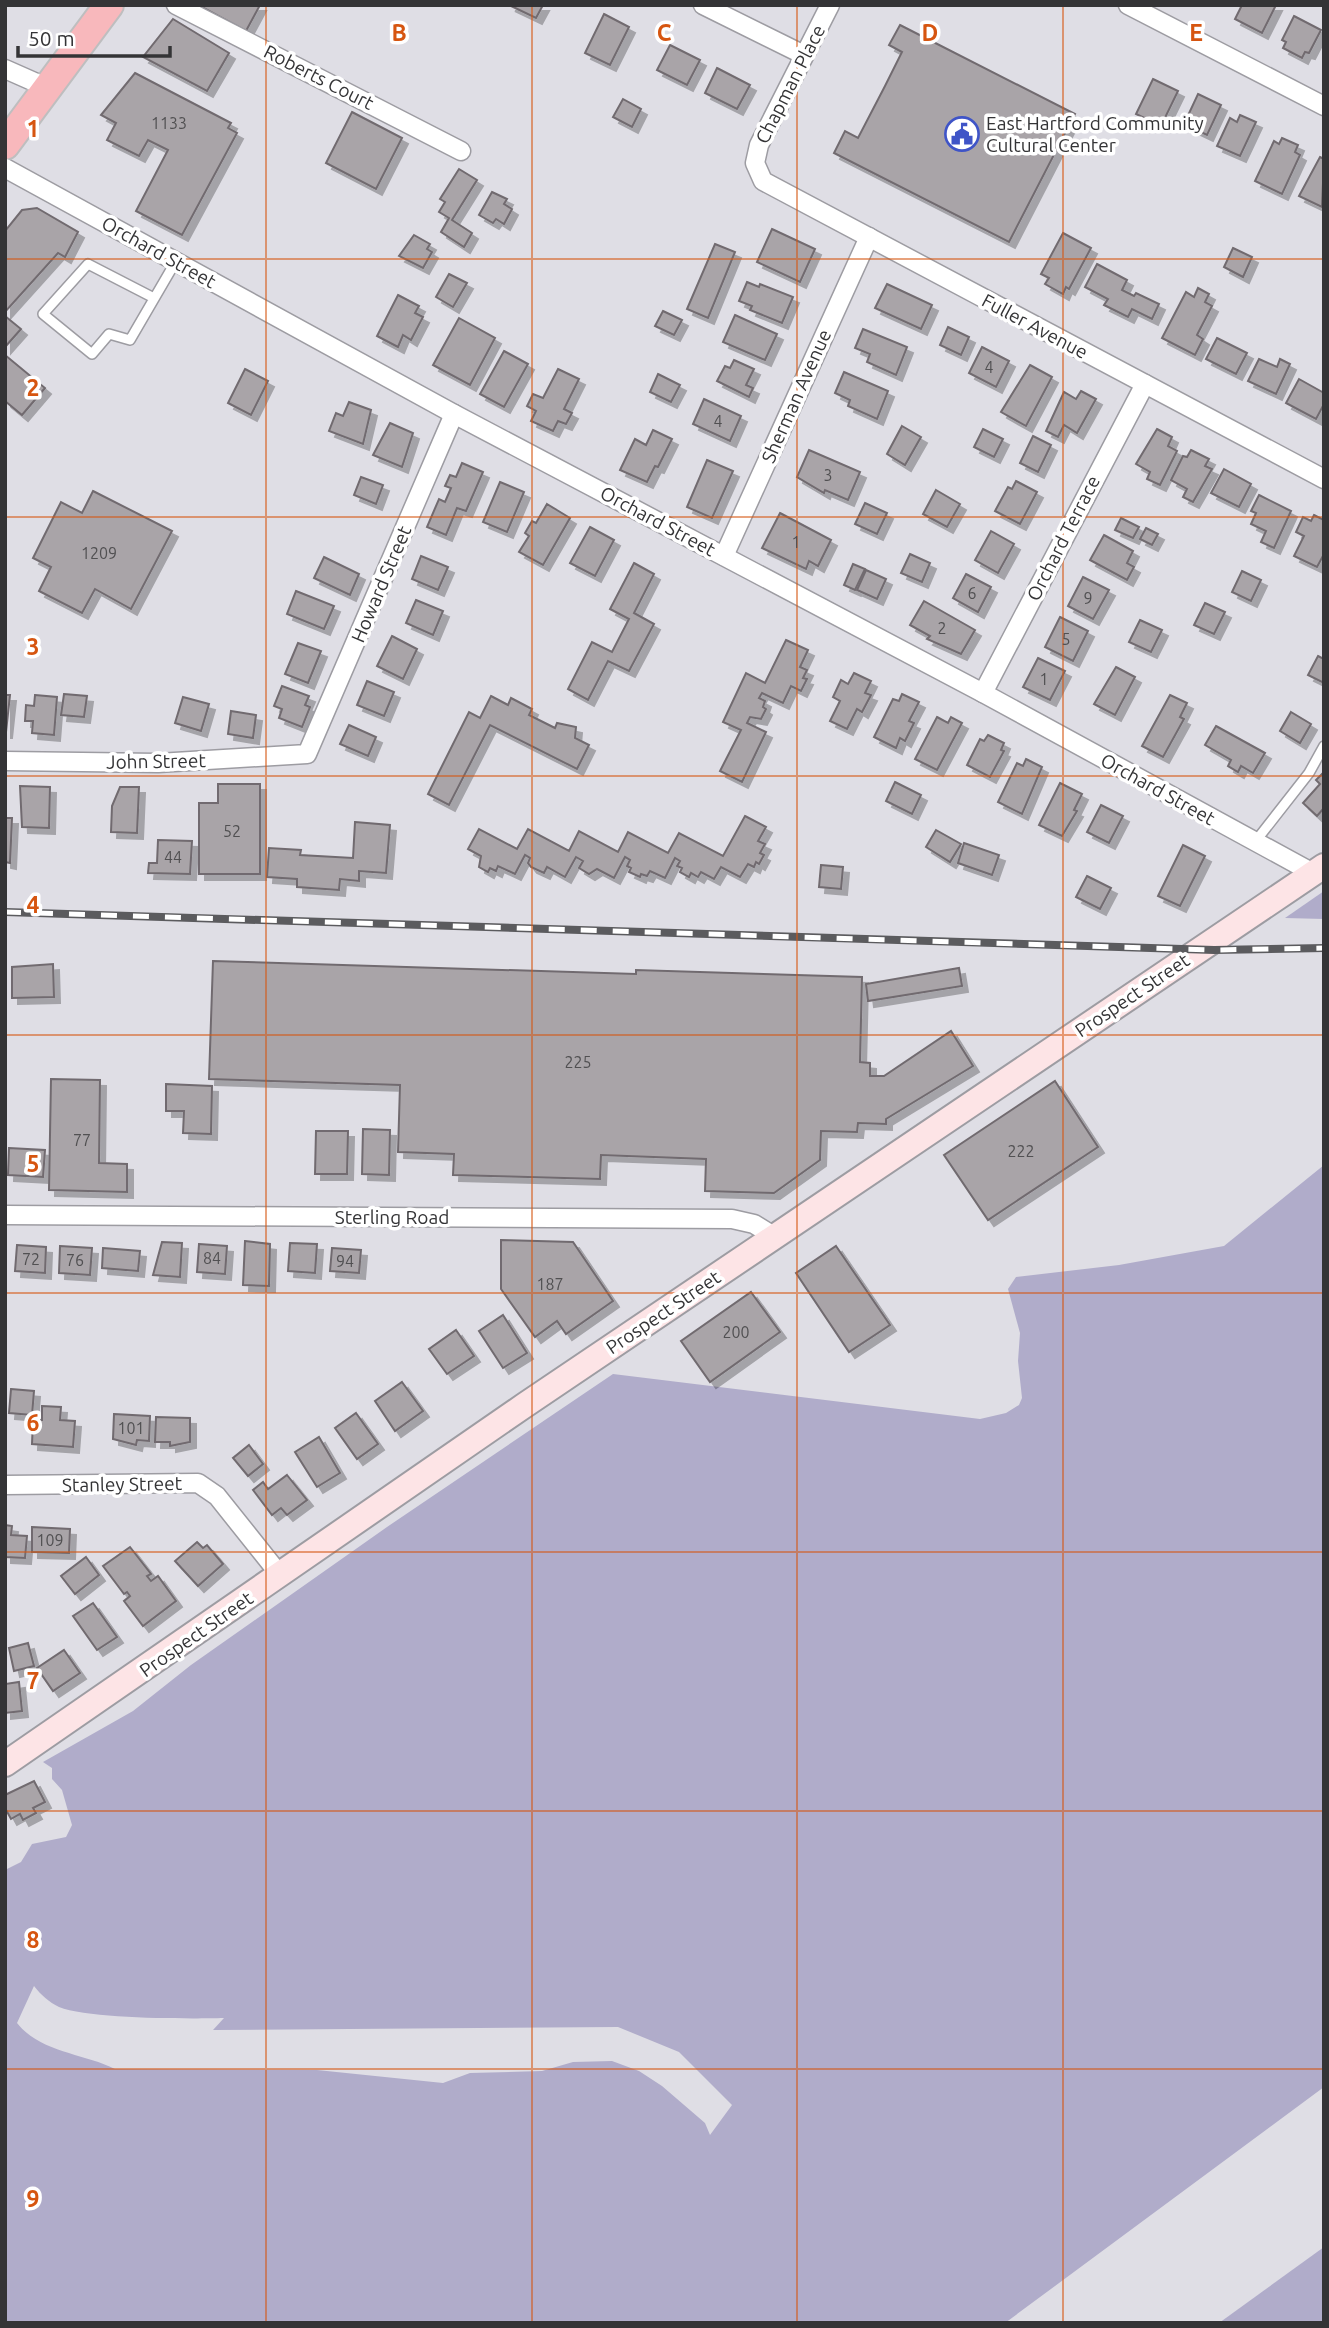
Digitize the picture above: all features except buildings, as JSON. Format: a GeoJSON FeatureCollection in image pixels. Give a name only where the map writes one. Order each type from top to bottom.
{"type":"FeatureCollection","features":[{"type":"Feature","properties":{"kind":"highway"},"geometry":{"type":"LineString","coordinates":[[5,145],[109,5]]}},
{"type":"Feature","properties":{"kind":"main road","name":"Prospect Street"},"geometry":{"type":"LineString","coordinates":[[5,1764],[503,1419],[1318,870]]}},
{"type":"Feature","properties":{"kind":"street","name":"Roberts Court"},"geometry":{"type":"LineString","coordinates":[[176,5],[461,151]]}},
{"type":"Feature","properties":{"kind":"street"},"geometry":{"type":"LineString","coordinates":[[703,5],[804,55]]}},
{"type":"Feature","properties":{"kind":"street","name":"Chapman Place"},"geometry":{"type":"LineString","coordinates":[[755,163],[758,145],[830,5]]}},
{"type":"Feature","properties":{"kind":"street"},"geometry":{"type":"LineString","coordinates":[[1128,5],[1324,106]]}},
{"type":"Feature","properties":{"kind":"street"},"geometry":{"type":"LineString","coordinates":[[5,69],[48,88]]}},
{"type":"Feature","properties":{"kind":"street","name":"Fuller Avenue"},"geometry":{"type":"LineString","coordinates":[[755,163],[763,181],[771,186],[1324,479]]}},
{"type":"Feature","properties":{"kind":"street","name":"Orchard Street"},"geometry":{"type":"LineString","coordinates":[[5,168],[454,414],[983,693],[1255,842],[1318,870]]}},
{"type":"Feature","properties":{"kind":"street","name":"Sherman Avenue"},"geometry":{"type":"LineString","coordinates":[[724,556],[869,237]]}},
{"type":"Feature","properties":{"kind":"street","name":"Orchard Terrace"},"geometry":{"type":"LineString","coordinates":[[983,693],[1145,384]]}},
{"type":"Feature","properties":{"kind":"street","name":"Howard Street"},"geometry":{"type":"LineString","coordinates":[[307,754],[454,414]]}},
{"type":"Feature","properties":{"kind":"street","name":"John Street"},"geometry":{"type":"LineString","coordinates":[[5,761],[158,763],[307,754]]}},
{"type":"Feature","properties":{"kind":"street","name":"Sterling Road"},"geometry":{"type":"LineString","coordinates":[[5,1214],[732,1219],[754,1224],[775,1237]]}},
{"type":"Feature","properties":{"kind":"street","name":"Stanley Street"},"geometry":{"type":"LineString","coordinates":[[5,1485],[198,1483],[217,1496],[281,1575]]}},
{"type":"Feature","properties":{"kind":"lane"},"geometry":{"type":"LineString","coordinates":[[155,299],[88,264],[43,314],[92,354],[109,334],[130,340],[155,299],[176,261]]}},
{"type":"Feature","properties":{"kind":"lane"},"geometry":{"type":"LineString","coordinates":[[1255,842],[1309,773],[1324,746]]}},
{"type":"Feature","properties":{"kind":"shaded area"},"geometry":{"type":"Polygon","coordinates":[[[1324,891],[1324,919],[1285,918],[1324,891]]]}},
{"type":"Feature","properties":{"kind":"shaded area"},"geometry":{"type":"Polygon","coordinates":[[[1324,1165],[1324,2087],[1005,2323],[5,2323],[5,1870],[21,1862],[32,1844],[66,1837],[72,1825],[62,1790],[52,1779],[52,1768],[43,1762],[133,1711],[191,1665],[387,1527],[613,1374],[980,1419],[1006,1413],[1019,1405],[1022,1398],[1018,1361],[1020,1333],[1008,1289],[1016,1277],[1119,1265],[1224,1246],[1324,1165]],[[34,1986],[17,2023],[38,2041],[50,2047],[115,2069],[317,2070],[443,2083],[470,2073],[542,2071],[573,2062],[612,2061],[639,2071],[662,2086],[705,2123],[710,2135],[732,2105],[679,2052],[618,2027],[213,2030],[224,2018],[140,2017],[73,2011],[55,2005],[34,1986]]]}},
{"type":"Feature","properties":{"kind":"shaded area"},"geometry":{"type":"Polygon","coordinates":[[[1324,2247],[1324,2323],[1219,2323],[1324,2247]]]}},
{"type":"Feature","properties":{"kind":"railway"},"geometry":{"type":"LineString","coordinates":[[5,912],[1214,950],[1324,948]]}},
{"type":"Feature","properties":{"kind":"place","name":"East Hartford Community Cultural Center"},"geometry":{"type":"Point","coordinates":[962,134]}}]}
